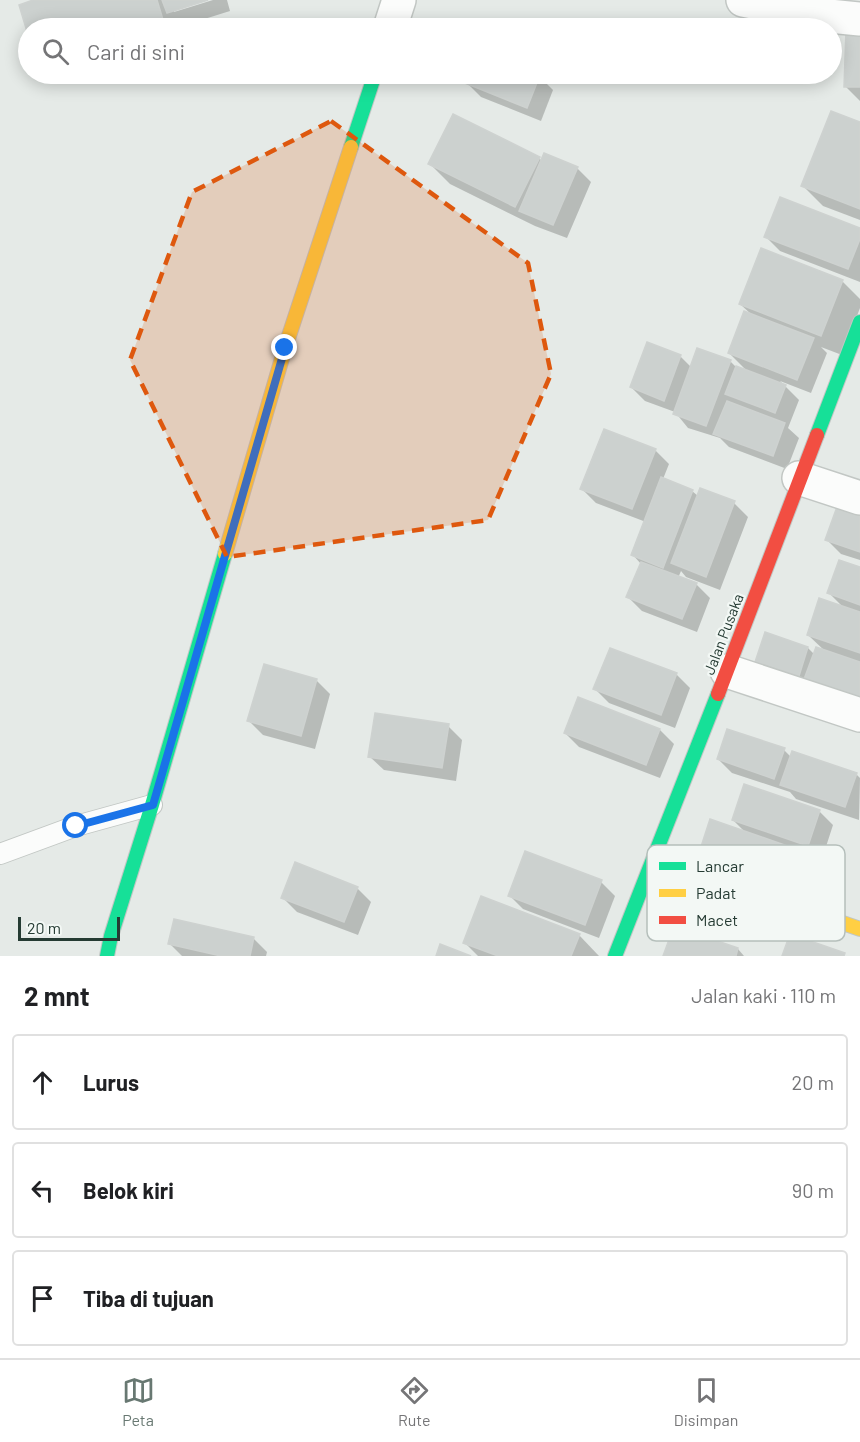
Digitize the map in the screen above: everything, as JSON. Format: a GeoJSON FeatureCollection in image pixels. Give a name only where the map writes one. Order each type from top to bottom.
{"type":"FeatureCollection","features":[{"type":"Feature","properties":{"kind":"street"},"geometry":{"type":"LineString","coordinates":[[393,18],[399,0]]}},
{"type":"Feature","properties":{"kind":"street"},"geometry":{"type":"LineString","coordinates":[[743,0],[819,15],[860,19]]}},
{"type":"Feature","properties":{"kind":"street"},"geometry":{"type":"LineString","coordinates":[[107,956],[285,348],[372,84]]}},
{"type":"Feature","properties":{"kind":"street","name":"Jalan Pusaka"},"geometry":{"type":"LineString","coordinates":[[659,845],[860,322]]}},
{"type":"Feature","properties":{"kind":"street"},"geometry":{"type":"LineString","coordinates":[[799,478],[860,498]]}},
{"type":"Feature","properties":{"kind":"street"},"geometry":{"type":"LineString","coordinates":[[727,671],[860,715]]}},
{"type":"Feature","properties":{"kind":"street","name":"Jalan Pusaka"},"geometry":{"type":"LineString","coordinates":[[615,956],[647,876]]}},
{"type":"Feature","properties":{"kind":"street"},"geometry":{"type":"LineString","coordinates":[[845,924],[860,929]]}},
{"type":"Feature","properties":{"kind":"lane"},"geometry":{"type":"LineString","coordinates":[[0,854],[76,826],[153,805]]}},
{"type":"Feature","properties":{"kind":"highlighted area"},"geometry":{"type":"Polygon","coordinates":[[[331,121],[528,263],[551,374],[488,520],[227,557],[130,360],[192,192],[331,121]]]}},
{"type":"Feature","properties":{"kind":"building"},"geometry":{"type":"Polygon","coordinates":[[[33,0],[157,0],[162,18],[23,18],[19,5],[33,0]]]}},
{"type":"Feature","properties":{"kind":"building"},"geometry":{"type":"Polygon","coordinates":[[[162,0],[208,0],[167,13],[162,0]]]}},
{"type":"Feature","properties":{"kind":"building"},"geometry":{"type":"Polygon","coordinates":[[[846,29],[860,29],[860,87],[844,87],[846,29]]]}},
{"type":"Feature","properties":{"kind":"building"},"geometry":{"type":"Polygon","coordinates":[[[467,84],[536,84],[527,108],[467,84]]]}},
{"type":"Feature","properties":{"kind":"building"},"geometry":{"type":"Polygon","coordinates":[[[831,111],[860,122],[860,209],[801,186],[831,111]]]}},
{"type":"Feature","properties":{"kind":"building"},"geometry":{"type":"Polygon","coordinates":[[[453,114],[540,157],[515,207],[428,164],[453,114]]]}},
{"type":"Feature","properties":{"kind":"building"},"geometry":{"type":"Polygon","coordinates":[[[544,153],[578,167],[553,225],[519,211],[544,153]]]}},
{"type":"Feature","properties":{"kind":"building"},"geometry":{"type":"Polygon","coordinates":[[[780,197],[860,228],[860,239],[848,269],[764,237],[780,197]]]}},
{"type":"Feature","properties":{"kind":"building"},"geometry":{"type":"Polygon","coordinates":[[[761,248],[843,280],[821,336],[739,304],[761,248]]]}},
{"type":"Feature","properties":{"kind":"building"},"geometry":{"type":"Polygon","coordinates":[[[744,311],[814,338],[797,380],[728,353],[744,311]]]}},
{"type":"Feature","properties":{"kind":"building"},"geometry":{"type":"Polygon","coordinates":[[[647,342],[681,355],[664,401],[630,387],[647,342]]]}},
{"type":"Feature","properties":{"kind":"building"},"geometry":{"type":"Polygon","coordinates":[[[697,348],[731,360],[706,426],[673,414],[697,348]]]}},
{"type":"Feature","properties":{"kind":"building"},"geometry":{"type":"Polygon","coordinates":[[[736,366],[786,385],[775,413],[725,394],[736,366]]]}},
{"type":"Feature","properties":{"kind":"building"},"geometry":{"type":"Polygon","coordinates":[[[727,401],[785,423],[773,456],[713,434],[727,401]]]}},
{"type":"Feature","properties":{"kind":"building"},"geometry":{"type":"Polygon","coordinates":[[[604,429],[656,449],[632,509],[580,489],[604,429]]]}},
{"type":"Feature","properties":{"kind":"building"},"geometry":{"type":"Polygon","coordinates":[[[661,477],[693,490],[663,568],[631,555],[661,477]]]}},
{"type":"Feature","properties":{"kind":"building"},"geometry":{"type":"Polygon","coordinates":[[[700,488],[735,501],[706,577],[671,563],[700,488]]]}},
{"type":"Feature","properties":{"kind":"building"},"geometry":{"type":"Polygon","coordinates":[[[838,504],[860,511],[860,552],[825,540],[838,504]]]}},
{"type":"Feature","properties":{"kind":"building"},"geometry":{"type":"Polygon","coordinates":[[[839,560],[860,567],[860,605],[827,593],[839,560]]]}},
{"type":"Feature","properties":{"kind":"building"},"geometry":{"type":"Polygon","coordinates":[[[641,562],[697,583],[682,619],[626,597],[641,562]]]}},
{"type":"Feature","properties":{"kind":"building"},"geometry":{"type":"Polygon","coordinates":[[[819,598],[860,612],[860,653],[807,635],[819,598]]]}},
{"type":"Feature","properties":{"kind":"building"},"geometry":{"type":"Polygon","coordinates":[[[765,632],[808,647],[799,676],[755,662],[765,632]]]}},
{"type":"Feature","properties":{"kind":"building"},"geometry":{"type":"Polygon","coordinates":[[[816,647],[860,662],[860,702],[803,682],[816,647]]]}},
{"type":"Feature","properties":{"kind":"building"},"geometry":{"type":"Polygon","coordinates":[[[610,648],[677,673],[661,715],[593,689],[610,648]]]}},
{"type":"Feature","properties":{"kind":"building"},"geometry":{"type":"Polygon","coordinates":[[[264,664],[317,679],[301,736],[247,721],[264,664]]]}},
{"type":"Feature","properties":{"kind":"building"},"geometry":{"type":"Polygon","coordinates":[[[578,697],[660,729],[646,765],[564,733],[578,697]]]}},
{"type":"Feature","properties":{"kind":"building"},"geometry":{"type":"Polygon","coordinates":[[[375,713],[449,724],[442,768],[368,757],[375,713]]]}},
{"type":"Feature","properties":{"kind":"building"},"geometry":{"type":"Polygon","coordinates":[[[727,729],[785,748],[774,779],[717,759],[727,729]]]}},
{"type":"Feature","properties":{"kind":"building"},"geometry":{"type":"Polygon","coordinates":[[[792,751],[857,773],[845,807],[780,785],[792,751]]]}},
{"type":"Feature","properties":{"kind":"building"},"geometry":{"type":"Polygon","coordinates":[[[744,784],[820,810],[808,845],[732,820],[744,784]]]}},
{"type":"Feature","properties":{"kind":"building"},"geometry":{"type":"Polygon","coordinates":[[[710,819],[784,845],[702,845],[710,819]]]}},
{"type":"Feature","properties":{"kind":"building"},"geometry":{"type":"Polygon","coordinates":[[[525,851],[602,880],[585,925],[508,896],[525,851]]]}},
{"type":"Feature","properties":{"kind":"building"},"geometry":{"type":"Polygon","coordinates":[[[295,862],[358,887],[344,922],[281,898],[295,862]]]}},
{"type":"Feature","properties":{"kind":"building"},"geometry":{"type":"Polygon","coordinates":[[[481,896],[580,934],[571,956],[498,956],[463,943],[481,896]]]}},
{"type":"Feature","properties":{"kind":"building"},"geometry":{"type":"Polygon","coordinates":[[[174,919],[254,937],[250,956],[221,956],[168,944],[174,919]]]}},
{"type":"Feature","properties":{"kind":"building"},"geometry":{"type":"Polygon","coordinates":[[[668,941],[718,941],[738,948],[736,956],[663,956],[668,941]]]}},
{"type":"Feature","properties":{"kind":"building"},"geometry":{"type":"Polygon","coordinates":[[[787,941],[810,941],[845,953],[844,956],[782,956],[787,941]]]}},
{"type":"Feature","properties":{"kind":"building"},"geometry":{"type":"Polygon","coordinates":[[[440,944],[471,956],[436,956],[440,944]]]}},
{"type":"Feature","properties":{"kind":"traffic: fast"},"geometry":{"type":"LineString","coordinates":[[351,147],[372,84]]}},
{"type":"Feature","properties":{"kind":"traffic: fast"},"geometry":{"type":"LineString","coordinates":[[817,435],[860,322]]}},
{"type":"Feature","properties":{"kind":"traffic: fast"},"geometry":{"type":"LineString","coordinates":[[107,956],[225,554]]}},
{"type":"Feature","properties":{"kind":"traffic: fast"},"geometry":{"type":"LineString","coordinates":[[659,845],[718,694]]}},
{"type":"Feature","properties":{"kind":"traffic: fast"},"geometry":{"type":"LineString","coordinates":[[615,956],[647,875]]}},
{"type":"Feature","properties":{"kind":"traffic: slow"},"geometry":{"type":"LineString","coordinates":[[225,554],[285,348],[351,147]]}},
{"type":"Feature","properties":{"kind":"traffic: slow"},"geometry":{"type":"LineString","coordinates":[[845,924],[860,929]]}},
{"type":"Feature","properties":{"kind":"traffic: jam"},"geometry":{"type":"LineString","coordinates":[[718,694],[817,435]]}},
{"type":"Feature","properties":{"kind":"route"},"geometry":{"type":"LineString","coordinates":[[76,826],[153,805],[285,348]]}}]}
